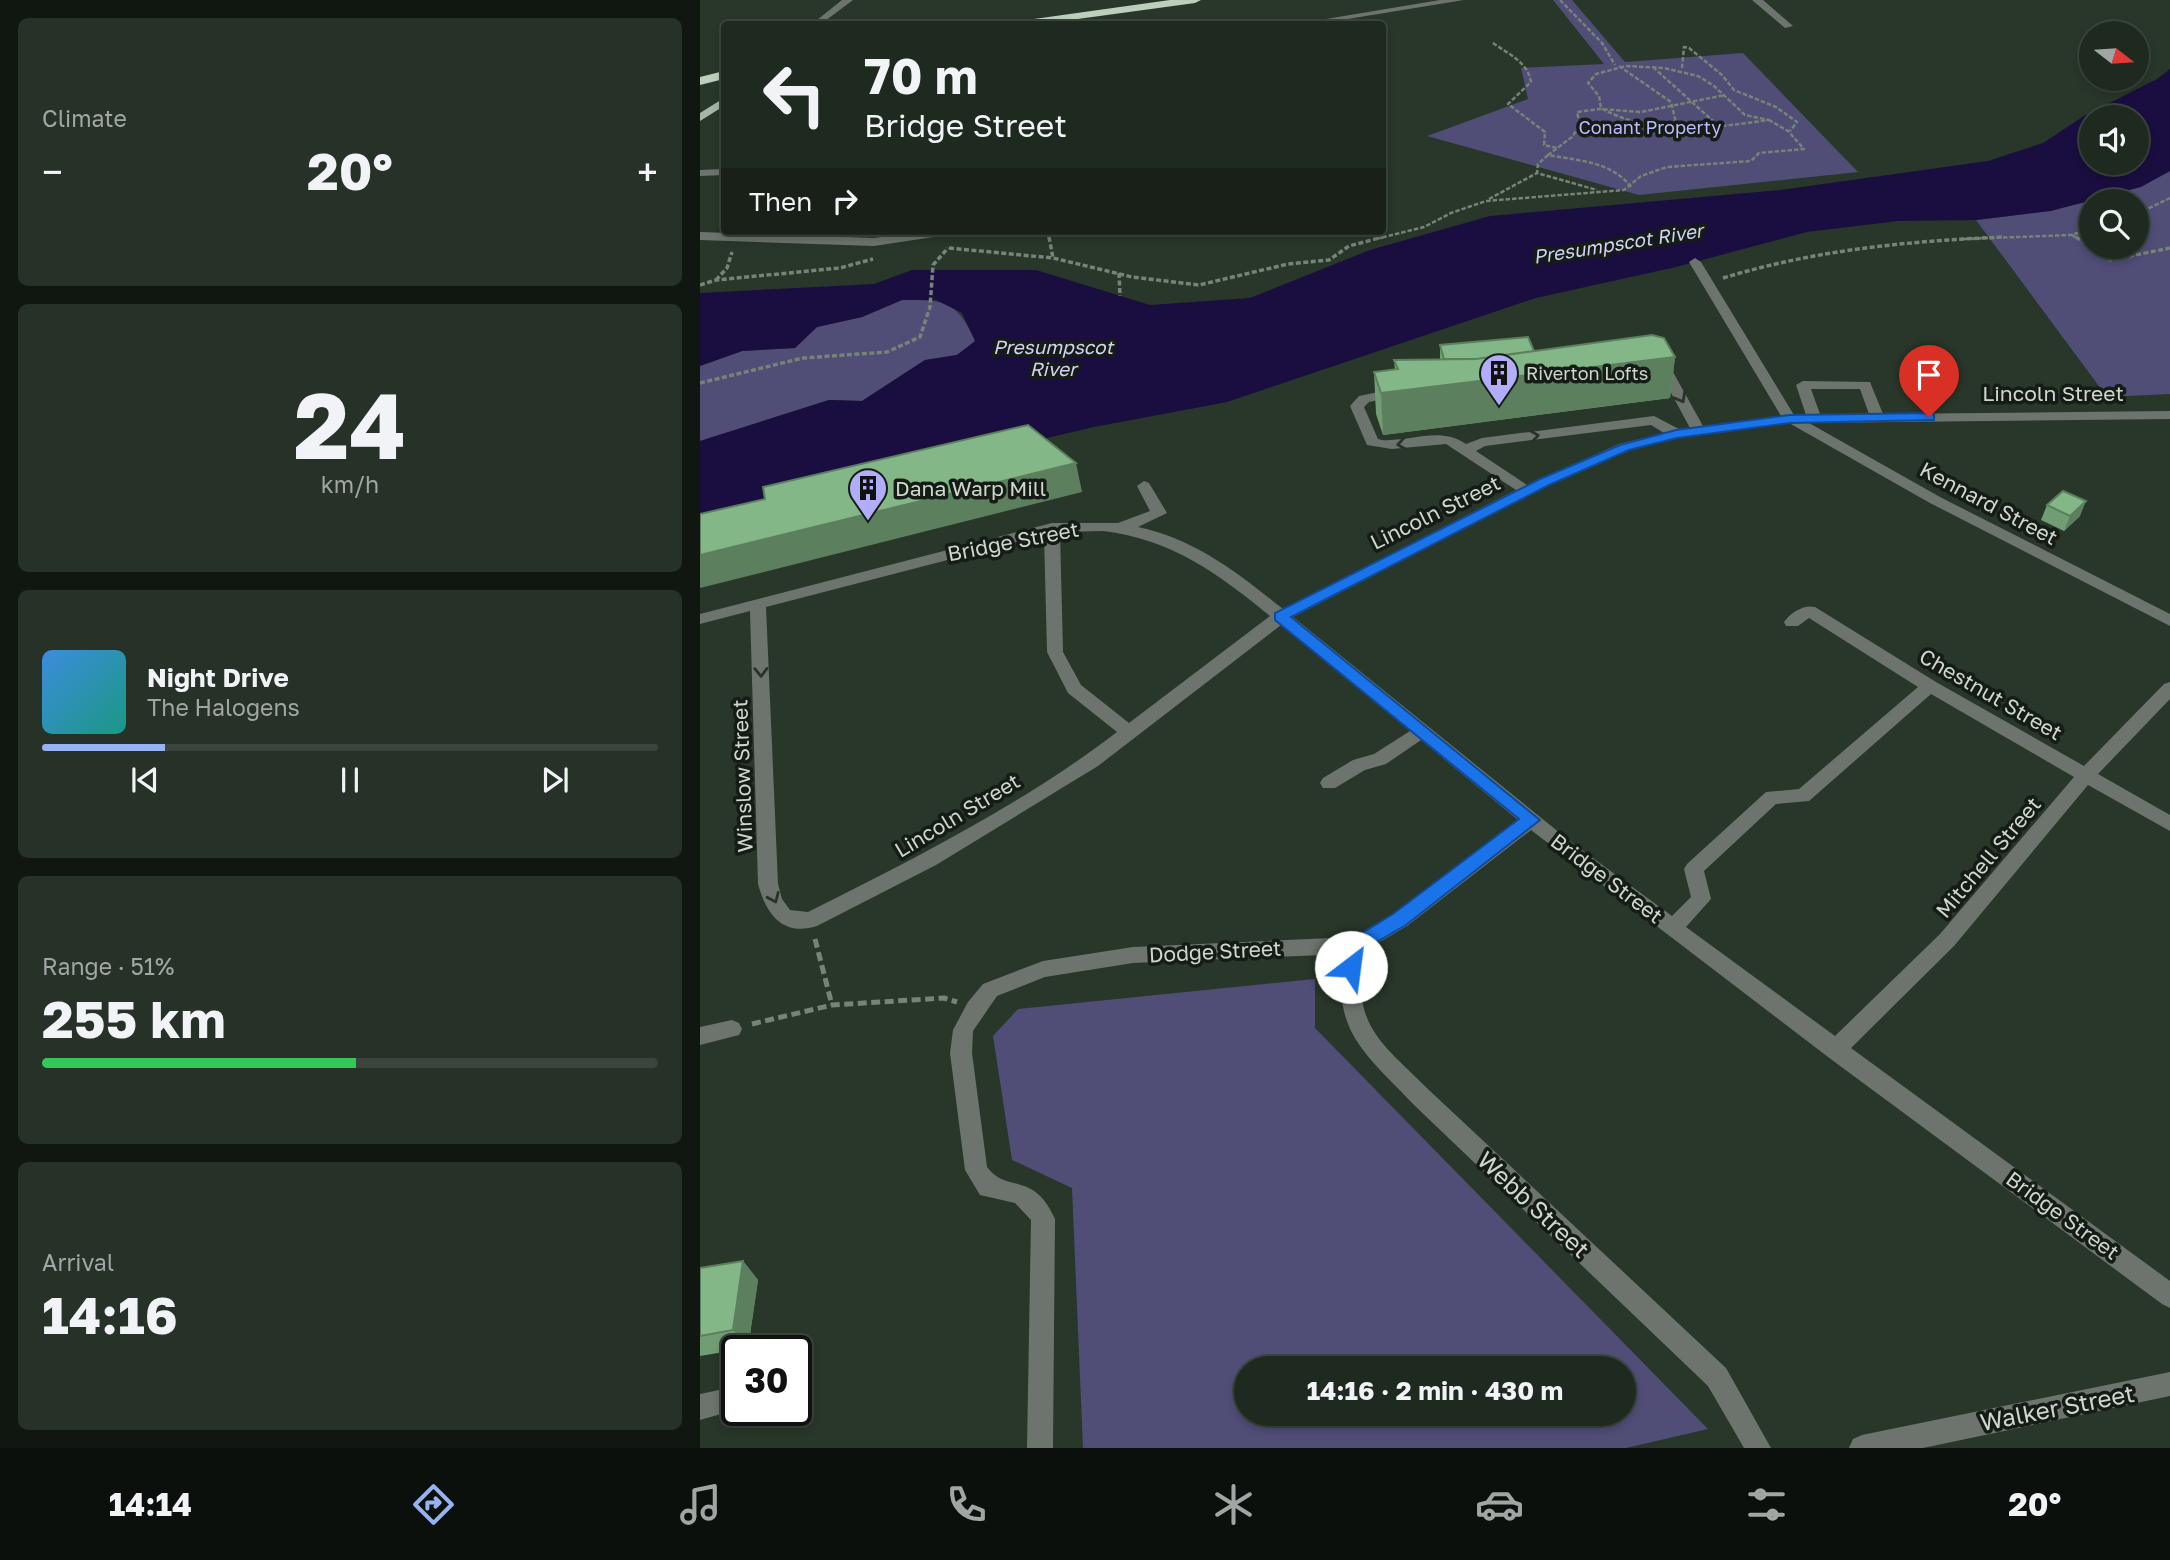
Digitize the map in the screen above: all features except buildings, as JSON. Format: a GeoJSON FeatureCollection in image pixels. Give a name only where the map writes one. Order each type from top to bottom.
{"type":"FeatureCollection","features":[{"type":"Feature","properties":{"kind":"highway"},"geometry":{"type":"LineString","coordinates":[[1052,21],[1195,0]]}},
{"type":"Feature","properties":{"kind":"highway"},"geometry":{"type":"LineString","coordinates":[[700,72],[721,67]]}},
{"type":"Feature","properties":{"kind":"highway"},"geometry":{"type":"LineString","coordinates":[[700,81],[721,76]]}},
{"type":"Feature","properties":{"kind":"main road"},"geometry":{"type":"LineString","coordinates":[[700,117],[721,103]]}},
{"type":"Feature","properties":{"kind":"street"},"geometry":{"type":"LineString","coordinates":[[821,21],[848,0]]}},
{"type":"Feature","properties":{"kind":"street"},"geometry":{"type":"LineString","coordinates":[[1321,21],[1460,0]]}},
{"type":"Feature","properties":{"kind":"street"},"geometry":{"type":"LineString","coordinates":[[1757,0],[1788,26]]}},
{"type":"Feature","properties":{"kind":"street"},"geometry":{"type":"LineString","coordinates":[[700,173],[721,172]]}},
{"type":"Feature","properties":{"kind":"street"},"geometry":{"type":"LineString","coordinates":[[700,236],[874,242],[920,235]]}},
{"type":"Feature","properties":{"kind":"street"},"geometry":{"type":"LineString","coordinates":[[1695,262],[1790,419]]}},
{"type":"Feature","properties":{"kind":"street"},"geometry":{"type":"LineString","coordinates":[[1643,366],[1660,369],[1668,375],[1699,431]]}},
{"type":"Feature","properties":{"kind":"street"},"geometry":{"type":"LineString","coordinates":[[1814,418],[1803,385],[1866,385],[1878,418]]}},
{"type":"Feature","properties":{"kind":"street"},"geometry":{"type":"LineString","coordinates":[[1412,393],[1364,399],[1357,406],[1372,442],[1388,446],[1442,438],[1468,449],[1527,491]]}},
{"type":"Feature","properties":{"kind":"street","name":"Lincoln Street"},"geometry":{"type":"LineString","coordinates":[[810,920],[929,860],[1092,761],[1280,617],[1527,491],[1624,447],[1676,434],[1790,419],[2170,415]]}},
{"type":"Feature","properties":{"kind":"street","name":"Kennard Street"},"geometry":{"type":"LineString","coordinates":[[1790,419],[1935,500],[2170,621]]}},
{"type":"Feature","properties":{"kind":"street"},"geometry":{"type":"LineString","coordinates":[[1468,449],[1482,442],[1654,421],[1676,434]]}},
{"type":"Feature","properties":{"kind":"street"},"geometry":{"type":"LineString","coordinates":[[1124,527],[1158,513],[1144,486]]}},
{"type":"Feature","properties":{"kind":"street","name":"Bridge Street"},"geometry":{"type":"LineString","coordinates":[[700,619],[1052,528],[1100,525],[1124,527],[1169,539],[1205,557],[1531,820],[1672,928],[2170,1296]]}},
{"type":"Feature","properties":{"kind":"street"},"geometry":{"type":"LineString","coordinates":[[1052,528],[1055,652],[1074,689],[1130,733]]}},
{"type":"Feature","properties":{"kind":"street","name":"Winslow Street"},"geometry":{"type":"LineString","coordinates":[[758,604],[768,884],[773,902],[784,916],[810,920]]}},
{"type":"Feature","properties":{"kind":"street","name":"Chestnut Street"},"geometry":{"type":"LineString","coordinates":[[1792,622],[1809,611],[1930,686],[2170,824]]}},
{"type":"Feature","properties":{"kind":"street"},"geometry":{"type":"LineString","coordinates":[[1672,928],[1701,899],[1694,869],[1772,797],[1803,796],[1930,686]]}},
{"type":"Feature","properties":{"kind":"street","name":"Mitchell Street"},"geometry":{"type":"LineString","coordinates":[[1835,1050],[1948,940],[2085,776],[2170,688]]}},
{"type":"Feature","properties":{"kind":"street"},"geometry":{"type":"LineString","coordinates":[[1329,783],[1359,765],[1380,759],[1422,732]]}},
{"type":"Feature","properties":{"kind":"street","name":"Dodge Street"},"geometry":{"type":"LineString","coordinates":[[975,1008],[990,990],[1043,969],[1133,955],[1357,945],[1400,920],[1531,820]]}},
{"type":"Feature","properties":{"kind":"street","name":"Webb Street"},"geometry":{"type":"LineString","coordinates":[[1357,945],[1351,967],[1354,1017],[1383,1056],[1422,1098],[1717,1377],[1758,1448]]}},
{"type":"Feature","properties":{"kind":"street"},"geometry":{"type":"LineString","coordinates":[[975,1008],[963,1030],[962,1077],[976,1170],[988,1187],[1023,1194],[1036,1202],[1043,1219],[1040,1448]]}},
{"type":"Feature","properties":{"kind":"street"},"geometry":{"type":"LineString","coordinates":[[700,1036],[732,1029]]}},
{"type":"Feature","properties":{"kind":"street","name":"Walker Street"},"geometry":{"type":"LineString","coordinates":[[1862,1448],[2170,1384]]}},
{"type":"Feature","properties":{"kind":"path"},"geometry":{"type":"LineString","coordinates":[[1560,0],[1602,43],[1616,65],[1671,104],[1677,127],[1713,121],[1654,68]]}},
{"type":"Feature","properties":{"kind":"path"},"geometry":{"type":"LineString","coordinates":[[1493,43],[1531,75],[1531,82],[1508,104],[1545,132],[1544,145],[1558,148]]}},
{"type":"Feature","properties":{"kind":"path"},"geometry":{"type":"LineString","coordinates":[[1682,68],[1684,47],[1689,48],[1722,75],[1734,90],[1765,105],[1776,107],[1797,122],[1790,131]]}},
{"type":"Feature","properties":{"kind":"path"},"geometry":{"type":"LineString","coordinates":[[1632,187],[1638,177],[1675,164],[1751,161],[1759,153],[1804,149],[1790,131],[1769,120],[1746,116],[1707,80],[1682,68],[1616,65],[1602,68],[1588,83],[1599,96],[1601,108],[1626,123],[1647,130],[1679,130],[1769,120]]}},
{"type":"Feature","properties":{"kind":"path"},"geometry":{"type":"LineString","coordinates":[[1537,173],[1538,164],[1573,137],[1580,125],[1577,112],[1601,108],[1628,113],[1647,112],[1671,104],[1725,95]]}},
{"type":"Feature","properties":{"kind":"path"},"geometry":{"type":"LineString","coordinates":[[1548,155],[1599,165],[1620,173],[1632,187]]}},
{"type":"Feature","properties":{"kind":"path"},"geometry":{"type":"LineString","coordinates":[[1386,235],[1424,227],[1451,213],[1486,201],[1537,173],[1602,191]]}},
{"type":"Feature","properties":{"kind":"path"},"geometry":{"type":"LineString","coordinates":[[1486,201],[1632,187]]}},
{"type":"Feature","properties":{"kind":"path"},"geometry":{"type":"LineString","coordinates":[[2149,208],[2170,198]]}},
{"type":"Feature","properties":{"kind":"path"},"geometry":{"type":"LineString","coordinates":[[1707,283],[1763,264],[1903,242],[2079,233]]}},
{"type":"Feature","properties":{"kind":"path"},"geometry":{"type":"LineString","coordinates":[[1049,235],[1053,258]]}},
{"type":"Feature","properties":{"kind":"path"},"geometry":{"type":"LineString","coordinates":[[936,247],[1053,258],[1119,273],[1199,285],[1288,264],[1329,260],[1349,246],[1384,235]]}},
{"type":"Feature","properties":{"kind":"path"},"geometry":{"type":"LineString","coordinates":[[2071,235],[2111,260],[2170,248]]}},
{"type":"Feature","properties":{"kind":"path"},"geometry":{"type":"LineString","coordinates":[[716,280],[727,268],[736,238]]}},
{"type":"Feature","properties":{"kind":"path"},"geometry":{"type":"LineString","coordinates":[[700,383],[803,358],[887,352],[920,337],[930,307],[933,265],[948,248]]}},
{"type":"Feature","properties":{"kind":"path"},"geometry":{"type":"LineString","coordinates":[[700,285],[716,280],[840,268],[877,258]]}},
{"type":"Feature","properties":{"kind":"path"},"geometry":{"type":"LineString","coordinates":[[1119,273],[1120,296]]}},
{"type":"Feature","properties":{"kind":"path"},"geometry":{"type":"LineString","coordinates":[[810,920],[832,1005]]}},
{"type":"Feature","properties":{"kind":"path"},"geometry":{"type":"LineString","coordinates":[[732,1029],[832,1005],[944,998],[975,1008]]}},
{"type":"Feature","properties":{"kind":"green space","name":"Conant Property"},"geometry":{"type":"Polygon","coordinates":[[[1553,0],[1572,0],[1625,62],[1743,53],[1858,172],[1639,195],[1427,136],[1528,99],[1521,68],[1604,64],[1553,0]]]}},
{"type":"Feature","properties":{"kind":"green space"},"geometry":{"type":"Polygon","coordinates":[[[2170,171],[2170,394],[2107,397],[1976,220],[2079,203],[2079,259],[2149,259],[2149,189],[2129,189],[2170,171]]]}},
{"type":"Feature","properties":{"kind":"green space"},"geometry":{"type":"Polygon","coordinates":[[[902,300],[940,302],[948,305],[962,317],[976,341],[957,355],[925,360],[862,401],[829,400],[700,441],[700,366],[742,351],[795,348],[817,327],[862,317],[902,300]]]}},
{"type":"Feature","properties":{"kind":"green space"},"geometry":{"type":"Polygon","coordinates":[[[1315,979],[1315,1028],[1708,1429],[1626,1448],[1083,1448],[1072,1188],[1012,1160],[993,1036],[1018,1009],[1315,979]]]}},
{"type":"Feature","properties":{"kind":"water","name":"Presumpscot River"},"geometry":{"type":"Polygon","coordinates":[[[2170,69],[2170,171],[2141,187],[2079,189],[2079,204],[2051,211],[1976,220],[1898,221],[1807,232],[1676,267],[1536,298],[1227,402],[1094,427],[700,519],[700,441],[829,400],[862,401],[925,360],[957,355],[975,341],[962,313],[936,300],[902,300],[862,317],[817,327],[795,348],[742,351],[700,366],[700,293],[874,284],[912,270],[1036,270],[1150,305],[1250,298],[1370,250],[1490,216],[1780,190],[1988,161],[2043,143],[2079,119],[2079,175],[2149,175],[2149,105],[2106,105],[2133,91],[2149,91],[2149,83],[2170,69]]]}},
{"type":"Feature","properties":{"kind":"place","name":"Riverton Lofts"},"geometry":{"type":"Point","coordinates":[1499,407]}},
{"type":"Feature","properties":{"kind":"place","name":"Dana Warp Mill"},"geometry":{"type":"Point","coordinates":[868,522]}},
{"type":"Feature","properties":{"kind":"route"},"geometry":{"type":"LineString","coordinates":[[1351,967],[1357,945],[1400,920],[1531,820],[1280,617],[1544,482],[1624,447],[1676,434],[1790,419],[1929,417]]}}]}
